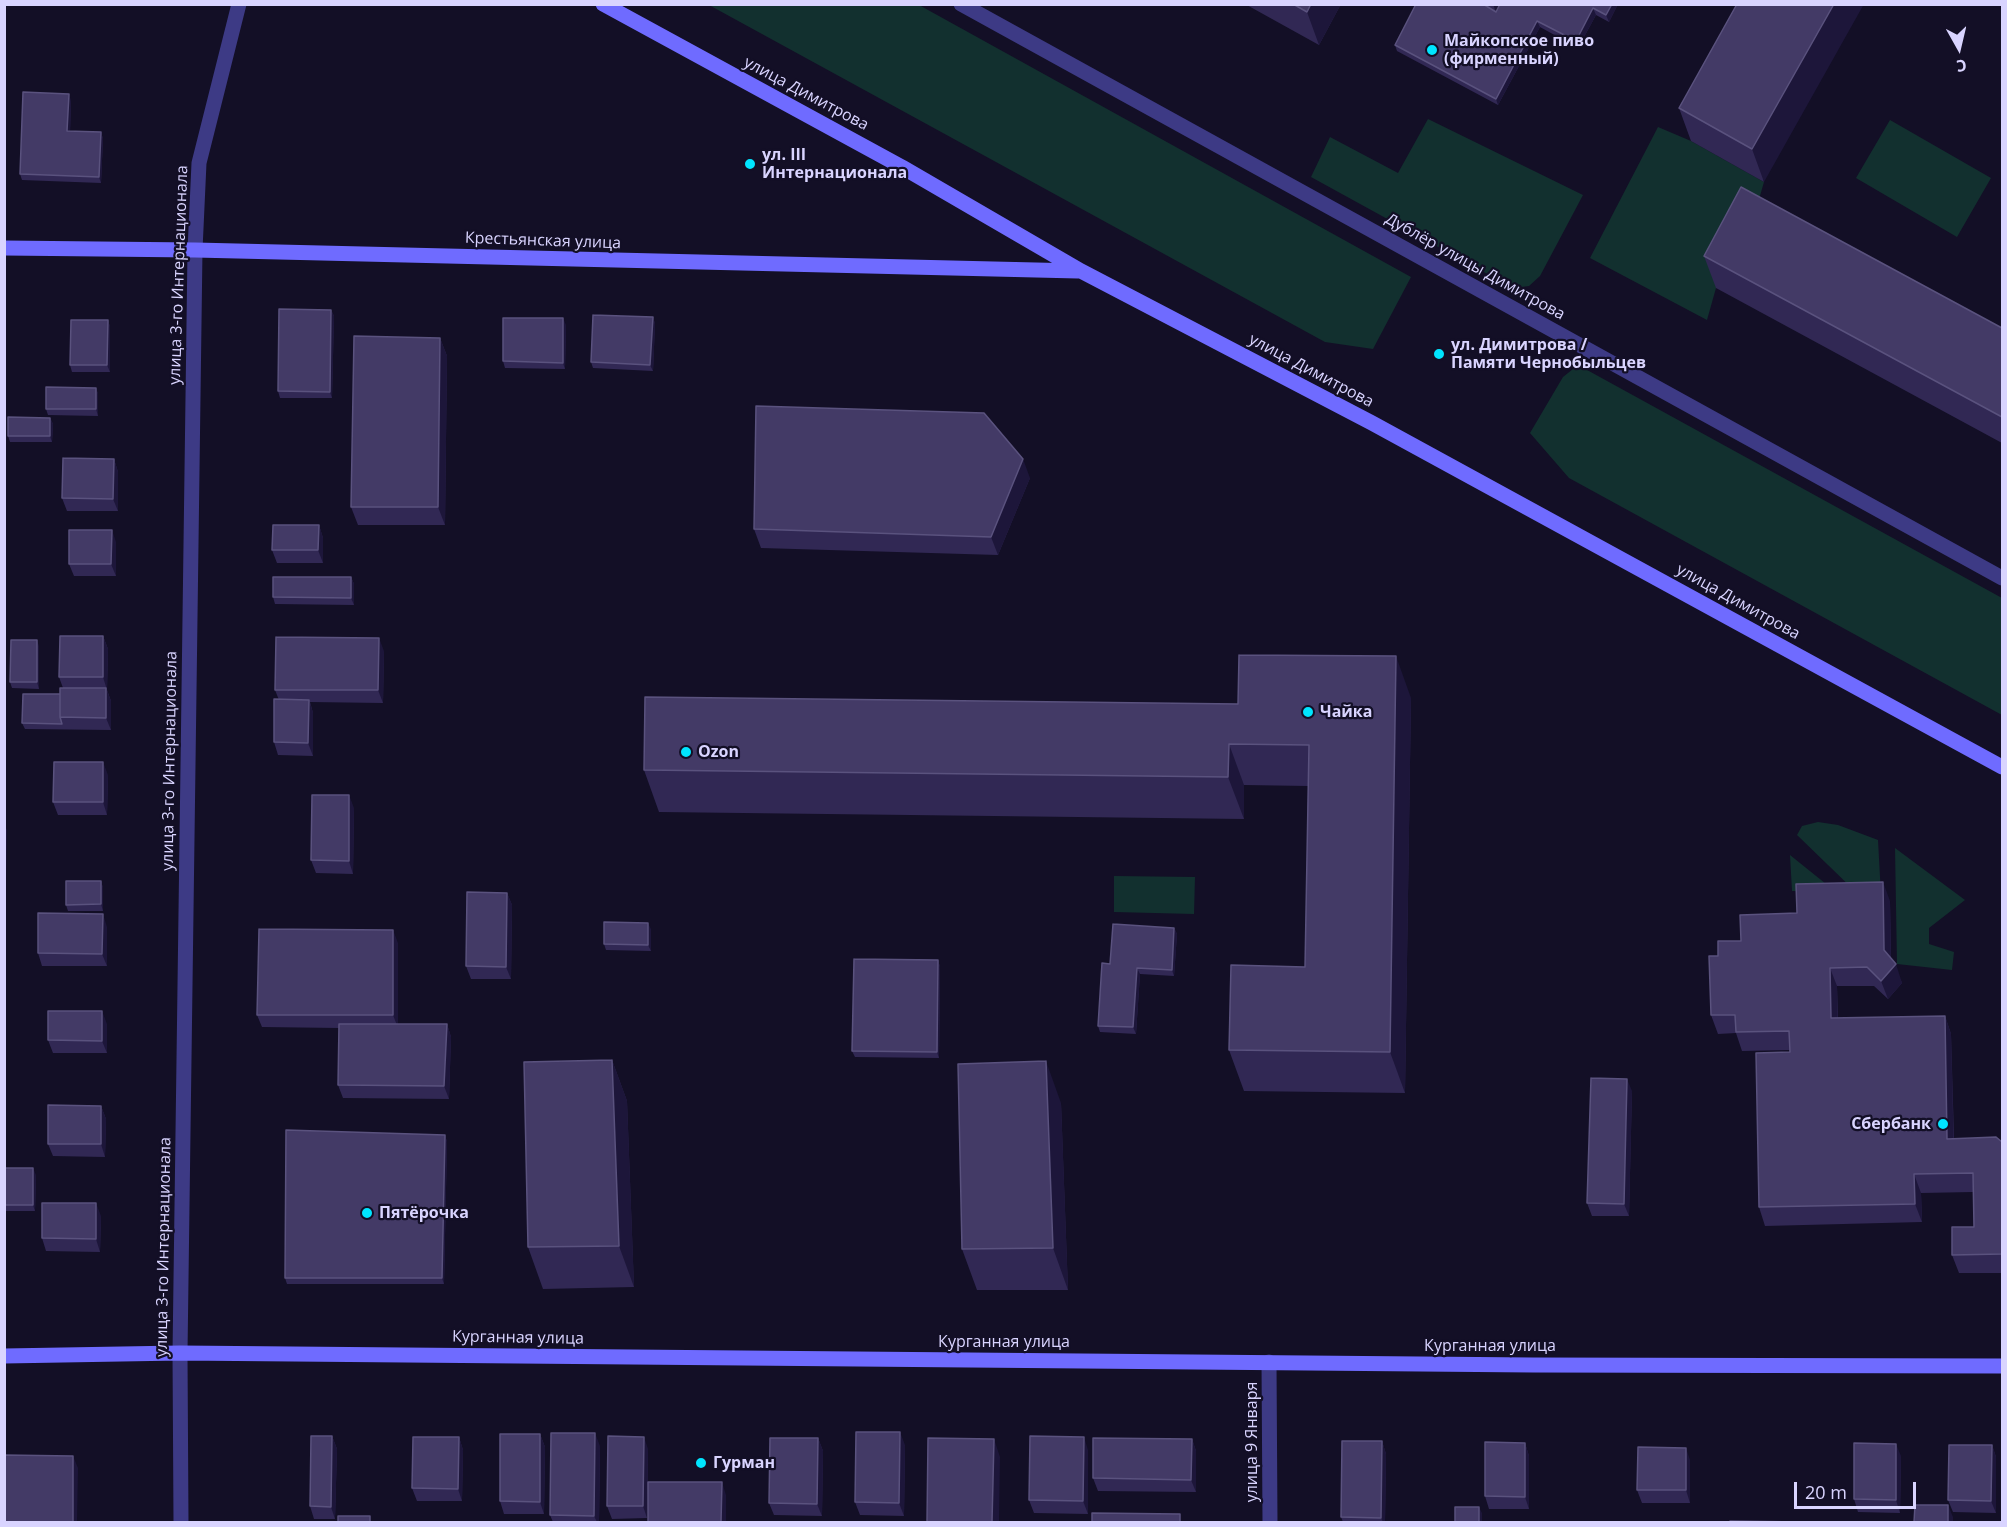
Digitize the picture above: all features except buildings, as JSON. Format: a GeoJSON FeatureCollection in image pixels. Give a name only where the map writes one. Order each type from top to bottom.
{"type":"FeatureCollection","features":[{"type":"Feature","properties":{"kind":"street","name":"улица 3-го Интернационала"},"geometry":{"type":"LineString","coordinates":[[181,1522],[180,1353],[195,250],[199,163],[239,4]]}},
{"type":"Feature","properties":{"kind":"street","name":"улица Димитрова"},"geometry":{"type":"LineString","coordinates":[[603,4],[902,167],[1081,271],[1372,423],[2002,767]]}},
{"type":"Feature","properties":{"kind":"street","name":"Дублёр улицы Димитрова"},"geometry":{"type":"LineString","coordinates":[[961,4],[2002,578]]}},
{"type":"Feature","properties":{"kind":"street","name":"Крестьянская улица"},"geometry":{"type":"LineString","coordinates":[[4,248],[195,250],[1081,271]]}},
{"type":"Feature","properties":{"kind":"street","name":"Курганная улица"},"geometry":{"type":"LineString","coordinates":[[4,1356],[180,1353],[2002,1366]]}},
{"type":"Feature","properties":{"kind":"street","name":"улица 9 Января"},"geometry":{"type":"LineString","coordinates":[[1269,1362],[1270,1522]]}},
{"type":"Feature","properties":{"kind":"green space"},"geometry":{"type":"Polygon","coordinates":[[[709,5],[919,5],[1411,277],[1373,349],[1325,342],[709,5]]]}},
{"type":"Feature","properties":{"kind":"green space"},"geometry":{"type":"Polygon","coordinates":[[[1428,119],[1583,195],[1540,276],[1529,286],[1513,288],[1311,177],[1330,137],[1398,173],[1428,119]]]}},
{"type":"Feature","properties":{"kind":"green space"},"geometry":{"type":"Polygon","coordinates":[[[1890,120],[1991,178],[1957,237],[1856,178],[1890,120]]]}},
{"type":"Feature","properties":{"kind":"green space"},"geometry":{"type":"Polygon","coordinates":[[[1658,127],[1691,141],[1764,182],[1753,220],[1716,288],[1707,320],[1590,258],[1658,127]]]}},
{"type":"Feature","properties":{"kind":"green space"},"geometry":{"type":"Polygon","coordinates":[[[1578,365],[2002,598],[2002,715],[1569,478],[1530,433],[1563,377],[1578,365]]]}},
{"type":"Feature","properties":{"kind":"green space"},"geometry":{"type":"Polygon","coordinates":[[[1818,822],[1838,825],[1878,840],[1881,895],[1859,895],[1797,835],[1802,826],[1818,822]]]}},
{"type":"Feature","properties":{"kind":"green space"},"geometry":{"type":"Polygon","coordinates":[[[1895,848],[1965,900],[1929,928],[1929,944],[1954,952],[1952,970],[1897,964],[1895,848]]]}},
{"type":"Feature","properties":{"kind":"green space"},"geometry":{"type":"Polygon","coordinates":[[[1790,855],[1836,892],[1792,891],[1790,855]]]}},
{"type":"Feature","properties":{"kind":"green space"},"geometry":{"type":"Polygon","coordinates":[[[1114,876],[1195,877],[1194,914],[1114,912],[1114,876]]]}},
{"type":"Feature","properties":{"kind":"place","name":"Майкопское пиво (фирменный)"},"geometry":{"type":"Point","coordinates":[1432,50]}},
{"type":"Feature","properties":{"kind":"place","name":"ул. III Интернационала"},"geometry":{"type":"Point","coordinates":[750,164]}},
{"type":"Feature","properties":{"kind":"place","name":"ул. Димитрова / Памяти Чернобыльцев"},"geometry":{"type":"Point","coordinates":[1439,354]}},
{"type":"Feature","properties":{"kind":"place","name":"Чайка"},"geometry":{"type":"Point","coordinates":[1308,712]}},
{"type":"Feature","properties":{"kind":"place","name":"Ozon"},"geometry":{"type":"Point","coordinates":[686,752]}},
{"type":"Feature","properties":{"kind":"place","name":"Сбербанк"},"geometry":{"type":"Point","coordinates":[1943,1124]}},
{"type":"Feature","properties":{"kind":"place","name":"Пятёрочка"},"geometry":{"type":"Point","coordinates":[367,1213]}},
{"type":"Feature","properties":{"kind":"place","name":"Гурман"},"geometry":{"type":"Point","coordinates":[701,1463]}}]}
